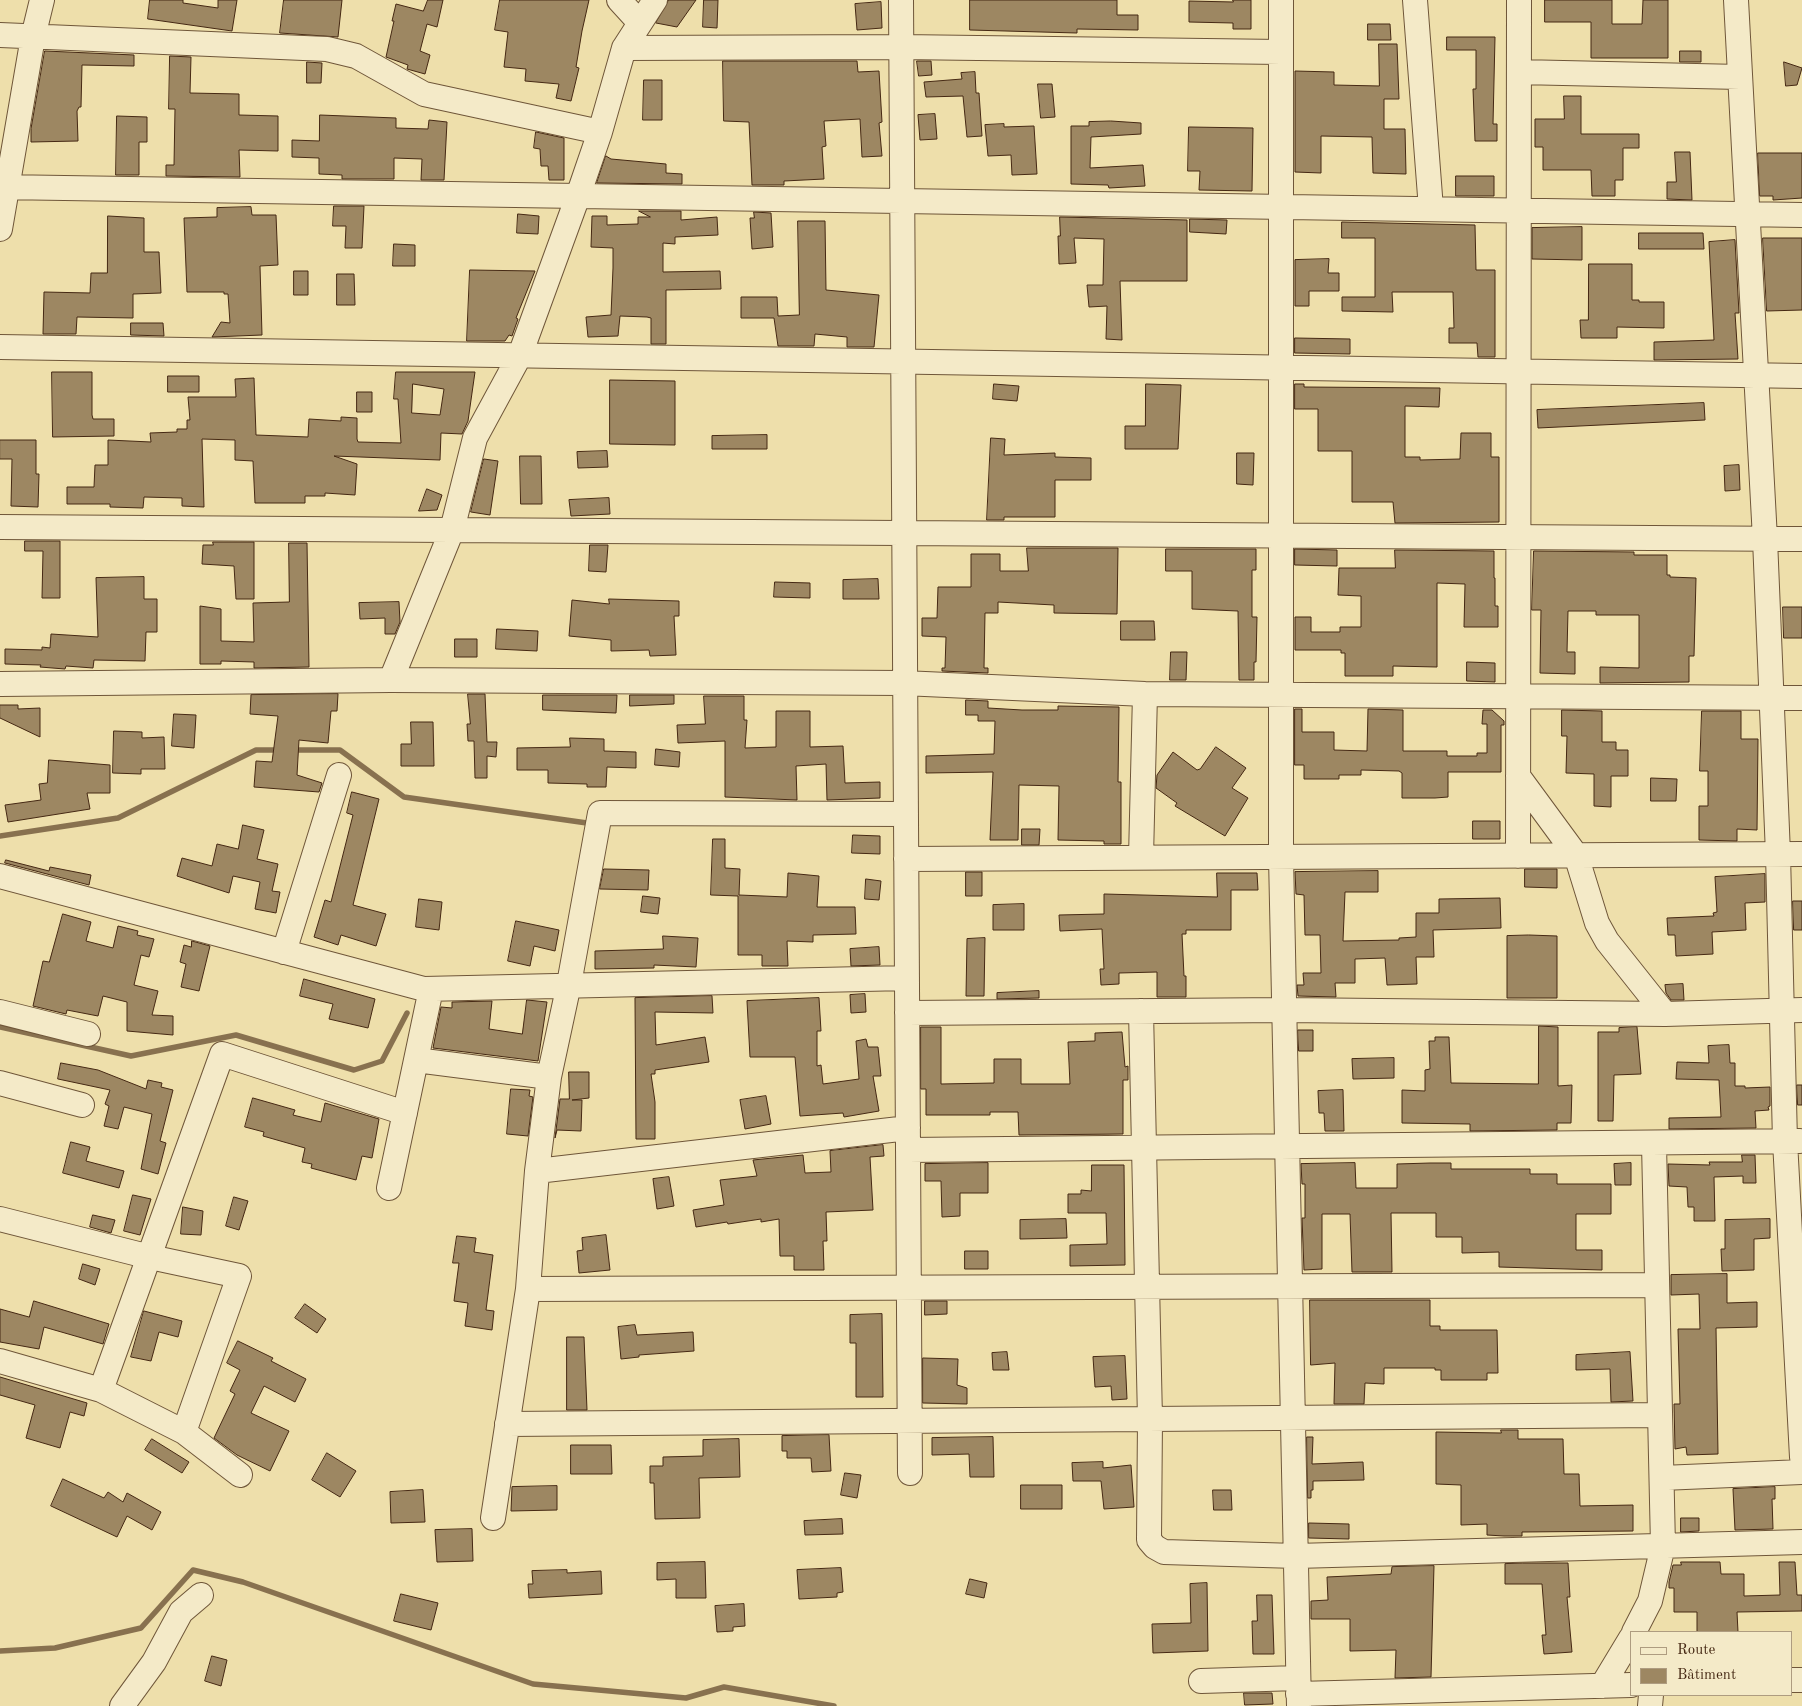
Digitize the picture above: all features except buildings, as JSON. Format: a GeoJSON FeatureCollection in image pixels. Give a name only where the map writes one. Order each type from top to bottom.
{"type":"FeatureCollection","features":[{"type":"Feature","properties":{"kind":"street"},"geometry":{"type":"LineString","coordinates":[[0,229],[4,187],[42,0]]}},
{"type":"Feature","properties":{"kind":"street"},"geometry":{"type":"LineString","coordinates":[[619,0],[640,23]]}},
{"type":"Feature","properties":{"kind":"street"},"geometry":{"type":"LineString","coordinates":[[391,680],[452,530],[475,438],[520,355],[600,132],[624,48],[655,0]]}},
{"type":"Feature","properties":{"kind":"street"},"geometry":{"type":"LineString","coordinates":[[901,0],[903,683],[906,814],[910,1472]]}},
{"type":"Feature","properties":{"kind":"street"},"geometry":{"type":"LineString","coordinates":[[1281,0],[1281,857],[1298,1693]]}},
{"type":"Feature","properties":{"kind":"street"},"geometry":{"type":"LineString","coordinates":[[1415,0],[1431,210]]}},
{"type":"Feature","properties":{"kind":"street"},"geometry":{"type":"LineString","coordinates":[[1518,856],[1519,0]]}},
{"type":"Feature","properties":{"kind":"street"},"geometry":{"type":"LineString","coordinates":[[1736,0],[1778,854],[1792,1010],[1802,1457]]}},
{"type":"Feature","properties":{"kind":"street"},"geometry":{"type":"LineString","coordinates":[[0,35],[327,49],[356,56],[424,94],[600,132]]}},
{"type":"Feature","properties":{"kind":"street"},"geometry":{"type":"LineString","coordinates":[[624,48],[902,47],[1281,52]]}},
{"type":"Feature","properties":{"kind":"street"},"geometry":{"type":"LineString","coordinates":[[1519,72],[1740,77]]}},
{"type":"Feature","properties":{"kind":"street"},"geometry":{"type":"LineString","coordinates":[[4,187],[1802,215]]}},
{"type":"Feature","properties":{"kind":"street"},"geometry":{"type":"LineString","coordinates":[[0,347],[1802,376]]}},
{"type":"Feature","properties":{"kind":"street"},"geometry":{"type":"LineString","coordinates":[[0,526],[1518,539],[1802,539]]}},
{"type":"Feature","properties":{"kind":"street"},"geometry":{"type":"LineString","coordinates":[[0,684],[391,680],[903,683],[1145,694],[1802,698]]}},
{"type":"Feature","properties":{"kind":"street"},"geometry":{"type":"LineString","coordinates":[[1141,858],[1145,694]]}},
{"type":"Feature","properties":{"kind":"street"},"geometry":{"type":"LineString","coordinates":[[284,952],[339,775]]}},
{"type":"Feature","properties":{"kind":"street"},"geometry":{"type":"LineString","coordinates":[[1518,776],[1576,855],[1597,923],[1607,941],[1665,1014]]}},
{"type":"Feature","properties":{"kind":"street"},"geometry":{"type":"LineString","coordinates":[[493,1518],[528,1288],[537,1171],[549,1077],[569,984],[600,813],[906,814]]}},
{"type":"Feature","properties":{"kind":"street"},"geometry":{"type":"LineString","coordinates":[[906,859],[1802,854]]}},
{"type":"Feature","properties":{"kind":"street"},"geometry":{"type":"LineString","coordinates":[[0,876],[424,989],[569,984],[907,978]]}},
{"type":"Feature","properties":{"kind":"street"},"geometry":{"type":"LineString","coordinates":[[389,1188],[431,989]]}},
{"type":"Feature","properties":{"kind":"street"},"geometry":{"type":"LineString","coordinates":[[907,1012],[1284,1010],[1665,1014],[1792,1010]]}},
{"type":"Feature","properties":{"kind":"street"},"geometry":{"type":"LineString","coordinates":[[1141,1011],[1150,1419],[1150,1540],[1155,1547],[1164,1552],[1296,1556],[1802,1542]]}},
{"type":"Feature","properties":{"kind":"street"},"geometry":{"type":"LineString","coordinates":[[0,1012],[88,1034]]}},
{"type":"Feature","properties":{"kind":"street"},"geometry":{"type":"LineString","coordinates":[[102,1390],[222,1054],[405,1114]]}},
{"type":"Feature","properties":{"kind":"street"},"geometry":{"type":"LineString","coordinates":[[416,1060],[549,1077]]}},
{"type":"Feature","properties":{"kind":"street"},"geometry":{"type":"LineString","coordinates":[[0,1083],[82,1105]]}},
{"type":"Feature","properties":{"kind":"street"},"geometry":{"type":"LineString","coordinates":[[537,1171],[908,1139],[1144,1148],[1794,1141]]}},
{"type":"Feature","properties":{"kind":"street"},"geometry":{"type":"LineString","coordinates":[[1635,1631],[1650,1601],[1663,1546],[1654,1144]]}},
{"type":"Feature","properties":{"kind":"street"},"geometry":{"type":"LineString","coordinates":[[0,1219],[150,1257],[239,1276],[184,1432]]}},
{"type":"Feature","properties":{"kind":"street"},"geometry":{"type":"LineString","coordinates":[[528,1288],[1658,1285]]}},
{"type":"Feature","properties":{"kind":"street"},"geometry":{"type":"LineString","coordinates":[[0,1361],[102,1390],[184,1432],[240,1475]]}},
{"type":"Feature","properties":{"kind":"street"},"geometry":{"type":"LineString","coordinates":[[507,1424],[1660,1415]]}},
{"type":"Feature","properties":{"kind":"street"},"geometry":{"type":"LineString","coordinates":[[1662,1478],[1802,1472]]}},
{"type":"Feature","properties":{"kind":"street"},"geometry":{"type":"LineString","coordinates":[[122,1706],[154,1662],[181,1612],[201,1595]]}},
{"type":"Feature","properties":{"kind":"street"},"geometry":{"type":"LineString","coordinates":[[1602,1686],[1630,1640]]}},
{"type":"Feature","properties":{"kind":"street"},"geometry":{"type":"LineString","coordinates":[[1201,1681],[1298,1693],[1630,1685]]}},
{"type":"Feature","properties":{"kind":"waterway"},"geometry":{"type":"LineString","coordinates":[[0,836],[118,818],[256,750],[281,750]]}},
{"type":"Feature","properties":{"kind":"waterway"},"geometry":{"type":"LineString","coordinates":[[291,750],[340,750],[404,797],[594,824]]}},
{"type":"Feature","properties":{"kind":"waterway"},"geometry":{"type":"LineString","coordinates":[[0,1027],[131,1056],[236,1035],[354,1070],[382,1061],[407,1013]]}},
{"type":"Feature","properties":{"kind":"waterway"},"geometry":{"type":"LineString","coordinates":[[0,1651],[55,1648],[141,1628],[193,1570],[243,1582],[533,1684],[686,1698],[724,1687],[834,1706]]}}]}
